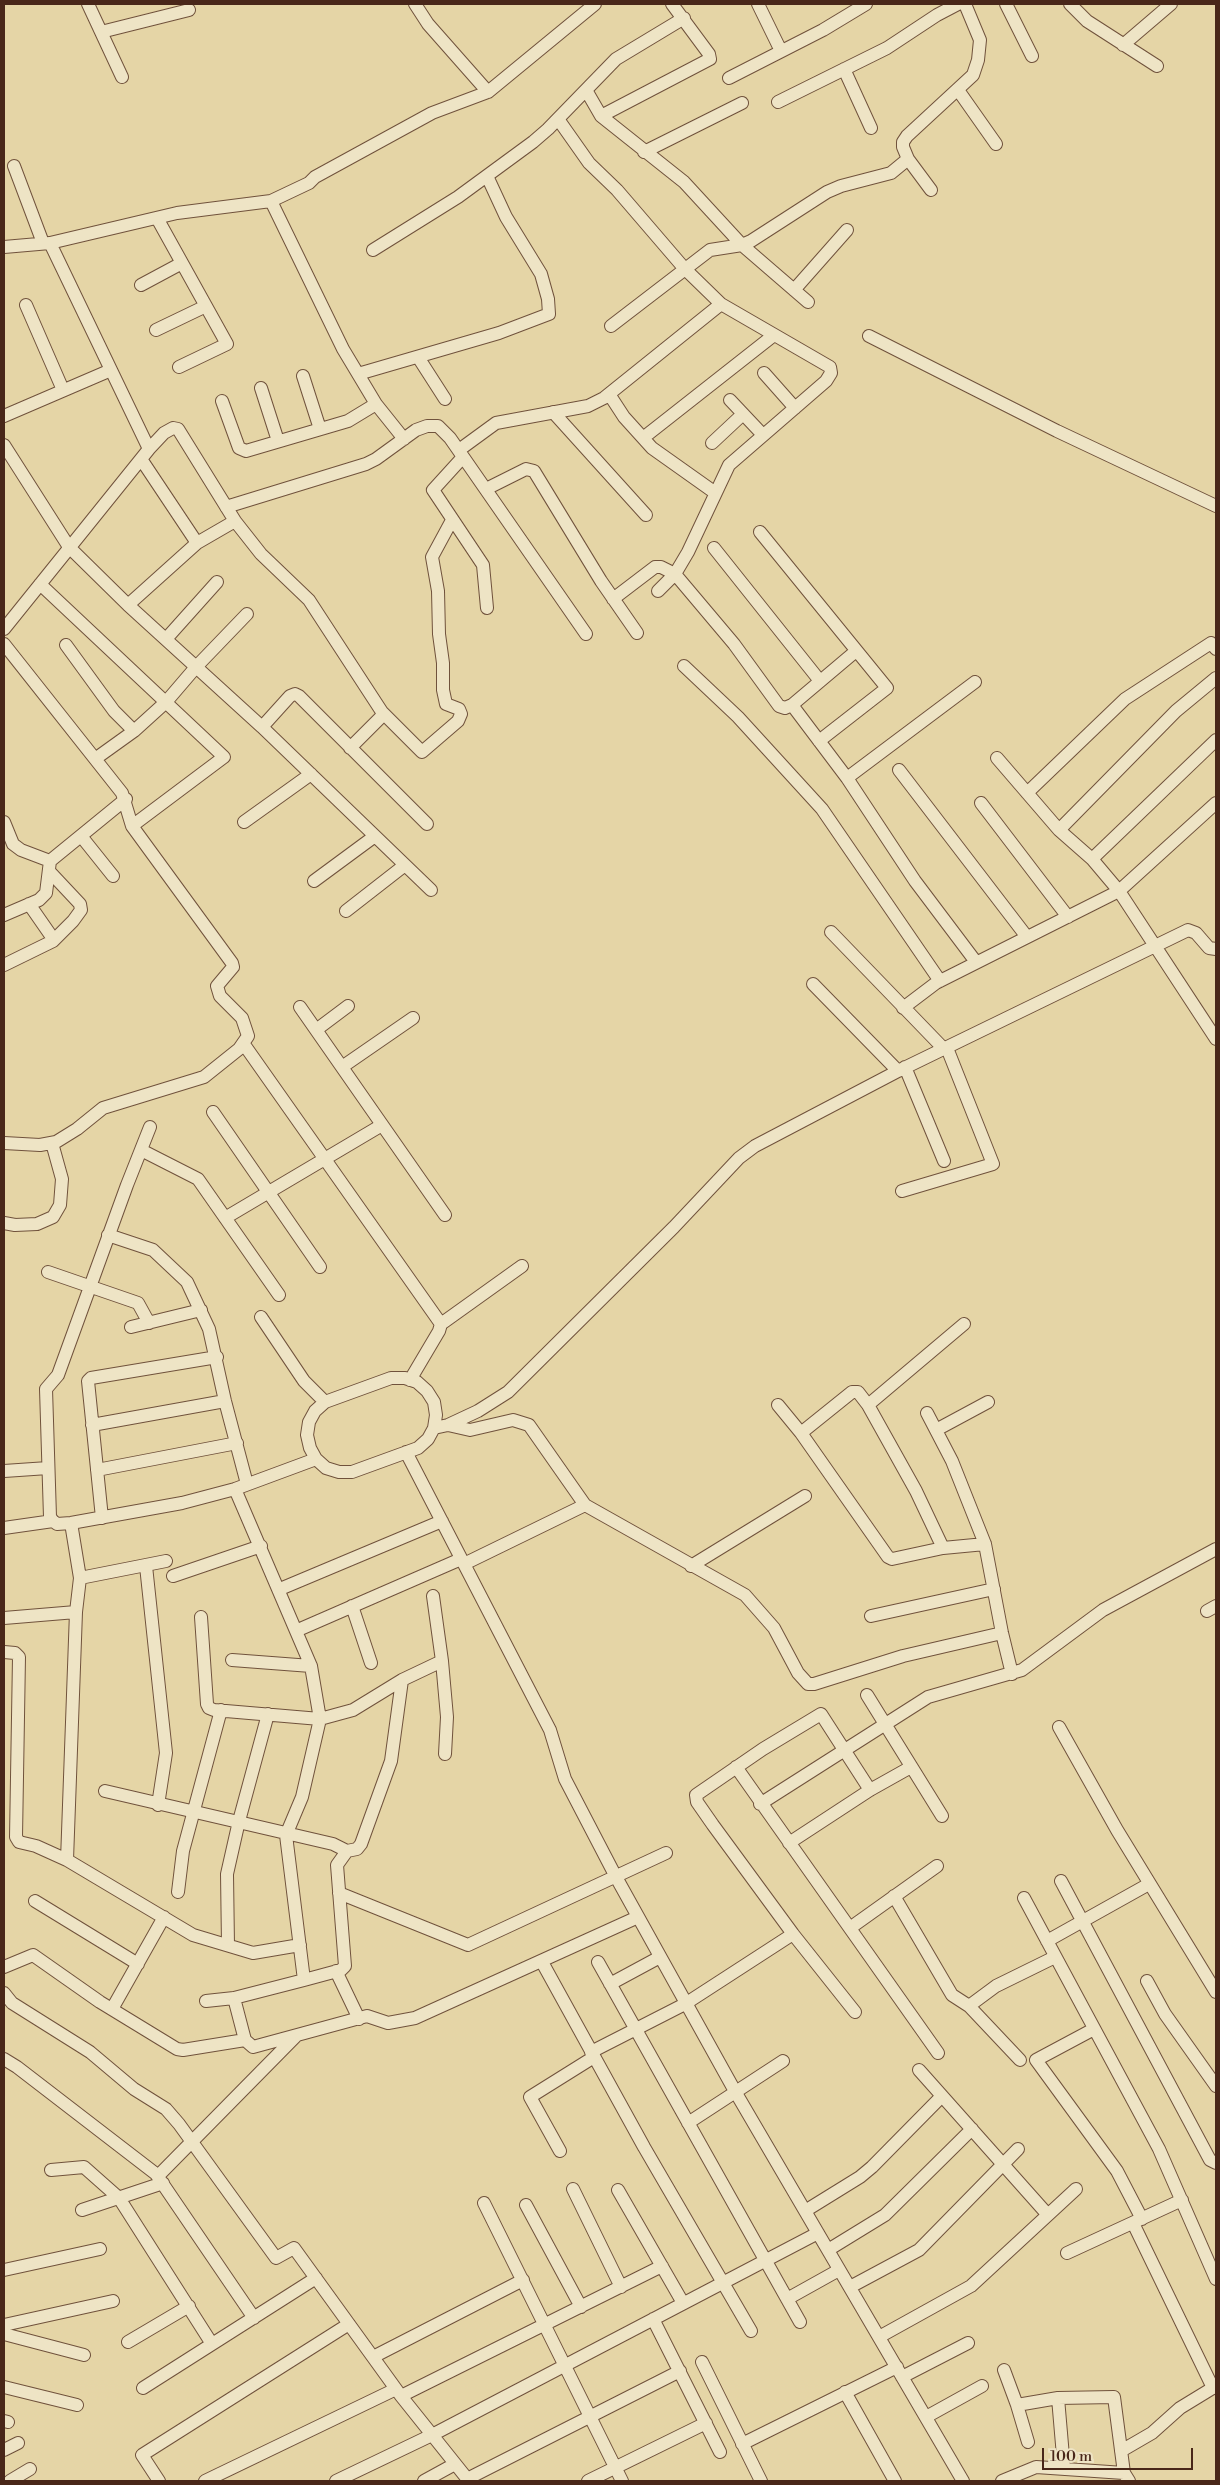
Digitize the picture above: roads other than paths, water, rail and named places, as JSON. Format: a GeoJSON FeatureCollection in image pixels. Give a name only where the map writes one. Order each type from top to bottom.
{"type":"FeatureCollection","features":[{"type":"Feature","properties":{"kind":"street"},"geometry":{"type":"LineString","coordinates":[[88,4],[122,77]]}},
{"type":"Feature","properties":{"kind":"street"},"geometry":{"type":"LineString","coordinates":[[415,4],[428,24],[488,92]]}},
{"type":"Feature","properties":{"kind":"street"},"geometry":{"type":"LineString","coordinates":[[601,116],[710,59],[709,54],[672,4]]}},
{"type":"Feature","properties":{"kind":"street"},"geometry":{"type":"LineString","coordinates":[[758,4],[781,51]]}},
{"type":"Feature","properties":{"kind":"street"},"geometry":{"type":"LineString","coordinates":[[729,78],[843,19],[866,4]]}},
{"type":"Feature","properties":{"kind":"street"},"geometry":{"type":"LineString","coordinates":[[778,102],[888,48],[937,15],[958,4]]}},
{"type":"Feature","properties":{"kind":"street"},"geometry":{"type":"LineString","coordinates":[[931,190],[908,159],[903,147],[907,136],[973,75],[978,60],[980,40],[965,4]]}},
{"type":"Feature","properties":{"kind":"street"},"geometry":{"type":"LineString","coordinates":[[1006,4],[1032,56]]}},
{"type":"Feature","properties":{"kind":"street"},"geometry":{"type":"LineString","coordinates":[[1070,4],[1087,22],[1157,66]]}},
{"type":"Feature","properties":{"kind":"street"},"geometry":{"type":"LineString","coordinates":[[1122,45],[1171,4]]}},
{"type":"Feature","properties":{"kind":"street"},"geometry":{"type":"LineString","coordinates":[[4,247],[46,243],[177,213],[271,201],[309,183],[432,113],[488,92],[587,6]]}},
{"type":"Feature","properties":{"kind":"street"},"geometry":{"type":"LineString","coordinates":[[101,32],[189,10]]}},
{"type":"Feature","properties":{"kind":"street"},"geometry":{"type":"LineString","coordinates":[[372,250],[458,197],[534,142],[616,59],[684,18]]}},
{"type":"Feature","properties":{"kind":"street"},"geometry":{"type":"LineString","coordinates":[[844,70],[871,128]]}},
{"type":"Feature","properties":{"kind":"street"},"geometry":{"type":"LineString","coordinates":[[586,90],[601,116],[684,182],[742,245],[808,302]]}},
{"type":"Feature","properties":{"kind":"street"},"geometry":{"type":"LineString","coordinates":[[958,90],[996,144]]}},
{"type":"Feature","properties":{"kind":"street"},"geometry":{"type":"LineString","coordinates":[[644,152],[742,104]]}},
{"type":"Feature","properties":{"kind":"street"},"geometry":{"type":"LineString","coordinates":[[558,119],[589,163],[617,190],[684,268],[721,304],[830,367],[831,373],[826,381],[729,465],[714,492],[688,552],[675,574],[658,592]]}},
{"type":"Feature","properties":{"kind":"street"},"geometry":{"type":"LineString","coordinates":[[611,326],[684,268],[710,250],[742,245],[827,192],[841,186],[891,173],[908,159]]}},
{"type":"Feature","properties":{"kind":"street"},"geometry":{"type":"LineString","coordinates":[[14,166],[46,243],[111,370],[145,454],[197,543]]}},
{"type":"Feature","properties":{"kind":"street"},"geometry":{"type":"LineString","coordinates":[[358,374],[499,333],[549,314],[548,299],[541,274],[506,217],[487,176]]}},
{"type":"Feature","properties":{"kind":"street"},"geometry":{"type":"LineString","coordinates":[[271,201],[308,280],[358,374],[376,404],[404,438]]}},
{"type":"Feature","properties":{"kind":"street"},"geometry":{"type":"LineString","coordinates":[[157,218],[227,344],[179,368]]}},
{"type":"Feature","properties":{"kind":"street"},"geometry":{"type":"LineString","coordinates":[[794,290],[848,230]]}},
{"type":"Feature","properties":{"kind":"street"},"geometry":{"type":"LineString","coordinates":[[141,285],[182,263]]}},
{"type":"Feature","properties":{"kind":"street"},"geometry":{"type":"LineString","coordinates":[[487,608],[483,565],[433,490],[461,453],[496,422],[588,406],[609,394],[721,304]]}},
{"type":"Feature","properties":{"kind":"street"},"geometry":{"type":"LineString","coordinates":[[26,305],[63,390]]}},
{"type":"Feature","properties":{"kind":"street"},"geometry":{"type":"LineString","coordinates":[[156,330],[206,306]]}},
{"type":"Feature","properties":{"kind":"street"},"geometry":{"type":"LineString","coordinates":[[643,438],[774,335]]}},
{"type":"Feature","properties":{"kind":"street"},"geometry":{"type":"LineString","coordinates":[[869,336],[1057,431],[1216,506]]}},
{"type":"Feature","properties":{"kind":"street"},"geometry":{"type":"LineString","coordinates":[[418,357],[446,399]]}},
{"type":"Feature","properties":{"kind":"street"},"geometry":{"type":"LineString","coordinates":[[4,416],[111,370]]}},
{"type":"Feature","properties":{"kind":"street"},"geometry":{"type":"LineString","coordinates":[[764,373],[795,408]]}},
{"type":"Feature","properties":{"kind":"street"},"geometry":{"type":"LineString","coordinates":[[303,376],[320,429]]}},
{"type":"Feature","properties":{"kind":"street"},"geometry":{"type":"LineString","coordinates":[[261,388],[278,441]]}},
{"type":"Feature","properties":{"kind":"street"},"geometry":{"type":"LineString","coordinates":[[609,394],[652,448],[714,492]]}},
{"type":"Feature","properties":{"kind":"street"},"geometry":{"type":"LineString","coordinates":[[730,400],[763,435]]}},
{"type":"Feature","properties":{"kind":"street"},"geometry":{"type":"LineString","coordinates":[[222,401],[239,448],[242,451],[348,421],[376,404]]}},
{"type":"Feature","properties":{"kind":"street"},"geometry":{"type":"LineString","coordinates":[[552,412],[646,515]]}},
{"type":"Feature","properties":{"kind":"street"},"geometry":{"type":"LineString","coordinates":[[712,443],[744,414]]}},
{"type":"Feature","properties":{"kind":"street"},"geometry":{"type":"LineString","coordinates":[[226,507],[366,464],[416,430],[427,426],[438,426],[461,453],[586,634]]}},
{"type":"Feature","properties":{"kind":"street"},"geometry":{"type":"LineString","coordinates":[[4,629],[145,454],[164,433],[173,428],[178,429],[235,521],[261,554],[309,600],[384,714],[422,752],[460,719],[459,709],[446,704],[443,690],[438,591],[432,557],[452,520]]}},
{"type":"Feature","properties":{"kind":"street"},"geometry":{"type":"LineString","coordinates":[[4,445],[70,547],[128,605],[262,727],[431,890]]}},
{"type":"Feature","properties":{"kind":"street"},"geometry":{"type":"LineString","coordinates":[[486,489],[526,469],[534,471],[637,633]]}},
{"type":"Feature","properties":{"kind":"street"},"geometry":{"type":"LineString","coordinates":[[128,605],[197,543],[235,521]]}},
{"type":"Feature","properties":{"kind":"street"},"geometry":{"type":"LineString","coordinates":[[760,532],[886,688],[819,741]]}},
{"type":"Feature","properties":{"kind":"street"},"geometry":{"type":"LineString","coordinates":[[714,548],[820,681]]}},
{"type":"Feature","properties":{"kind":"street"},"geometry":{"type":"LineString","coordinates":[[613,598],[654,567],[661,567],[675,574],[734,644],[780,706],[785,708],[792,706],[856,651]]}},
{"type":"Feature","properties":{"kind":"street"},"geometry":{"type":"LineString","coordinates":[[166,639],[217,582]]}},
{"type":"Feature","properties":{"kind":"street"},"geometry":{"type":"LineString","coordinates":[[40,584],[224,757],[132,826]]}},
{"type":"Feature","properties":{"kind":"street"},"geometry":{"type":"LineString","coordinates":[[95,759],[134,731],[166,702],[196,667],[247,614]]}},
{"type":"Feature","properties":{"kind":"street"},"geometry":{"type":"LineString","coordinates":[[1027,793],[1125,699],[1210,643],[1216,648]]}},
{"type":"Feature","properties":{"kind":"street"},"geometry":{"type":"LineString","coordinates":[[4,644],[126,799],[132,826],[232,963],[233,967],[217,986],[220,996],[242,1018],[246,1025],[248,1036],[216,1069],[204,1077],[103,1108],[77,1129],[52,1143],[40,1145],[4,1142]]}},
{"type":"Feature","properties":{"kind":"street"},"geometry":{"type":"LineString","coordinates":[[66,645],[114,711],[134,731]]}},
{"type":"Feature","properties":{"kind":"street"},"geometry":{"type":"LineString","coordinates":[[684,666],[738,717],[822,810],[940,981]]}},
{"type":"Feature","properties":{"kind":"street"},"geometry":{"type":"LineString","coordinates":[[1059,830],[1176,712],[1216,678]]}},
{"type":"Feature","properties":{"kind":"street"},"geometry":{"type":"LineString","coordinates":[[847,778],[975,682]]}},
{"type":"Feature","properties":{"kind":"street"},"geometry":{"type":"LineString","coordinates":[[262,727],[290,696],[295,694],[427,824]]}},
{"type":"Feature","properties":{"kind":"street"},"geometry":{"type":"LineString","coordinates":[[792,706],[847,778],[915,880],[976,962]]}},
{"type":"Feature","properties":{"kind":"street"},"geometry":{"type":"LineString","coordinates":[[350,748],[384,714]]}},
{"type":"Feature","properties":{"kind":"street"},"geometry":{"type":"LineString","coordinates":[[1092,859],[1216,740]]}},
{"type":"Feature","properties":{"kind":"street"},"geometry":{"type":"LineString","coordinates":[[996,758],[1059,830],[1092,859],[1119,891],[1216,1039]]}},
{"type":"Feature","properties":{"kind":"street"},"geometry":{"type":"LineString","coordinates":[[899,770],[1027,937]]}},
{"type":"Feature","properties":{"kind":"street"},"geometry":{"type":"LineString","coordinates":[[244,822],[311,774]]}},
{"type":"Feature","properties":{"kind":"street"},"geometry":{"type":"LineString","coordinates":[[4,915],[39,900],[46,893],[49,866],[80,836],[126,799]]}},
{"type":"Feature","properties":{"kind":"street"},"geometry":{"type":"LineString","coordinates":[[903,1008],[940,981],[1119,891],[1216,802]]}},
{"type":"Feature","properties":{"kind":"street"},"geometry":{"type":"LineString","coordinates":[[982,803],[1068,916]]}},
{"type":"Feature","properties":{"kind":"street"},"geometry":{"type":"LineString","coordinates":[[4,822],[13,844],[49,866],[80,904],[81,910],[54,940],[4,966]]}},
{"type":"Feature","properties":{"kind":"street"},"geometry":{"type":"LineString","coordinates":[[80,836],[114,876]]}},
{"type":"Feature","properties":{"kind":"street"},"geometry":{"type":"LineString","coordinates":[[314,881],[375,836]]}},
{"type":"Feature","properties":{"kind":"street"},"geometry":{"type":"LineString","coordinates":[[346,911],[405,865]]}},
{"type":"Feature","properties":{"kind":"street"},"geometry":{"type":"LineString","coordinates":[[29,904],[54,940]]}},
{"type":"Feature","properties":{"kind":"street"},"geometry":{"type":"LineString","coordinates":[[434,1428],[448,1425],[478,1411],[508,1392],[739,1158],[755,1146],[902,1069],[1188,930],[1196,933],[1208,948],[1216,949]]}},
{"type":"Feature","properties":{"kind":"street"},"geometry":{"type":"LineString","coordinates":[[831,932],[903,1008],[946,1049],[993,1164],[902,1191]]}},
{"type":"Feature","properties":{"kind":"street"},"geometry":{"type":"LineString","coordinates":[[813,984],[902,1069],[944,1161]]}},
{"type":"Feature","properties":{"kind":"street"},"geometry":{"type":"LineString","coordinates":[[316,1030],[348,1006]]}},
{"type":"Feature","properties":{"kind":"street"},"geometry":{"type":"LineString","coordinates":[[300,1007],[445,1216]]}},
{"type":"Feature","properties":{"kind":"street"},"geometry":{"type":"LineString","coordinates":[[342,1067],[413,1018]]}},
{"type":"Feature","properties":{"kind":"street"},"geometry":{"type":"LineString","coordinates":[[243,1043],[441,1324]]}},
{"type":"Feature","properties":{"kind":"street"},"geometry":{"type":"LineString","coordinates":[[213,1112],[320,1267]]}},
{"type":"Feature","properties":{"kind":"street"},"geometry":{"type":"LineString","coordinates":[[225,1218],[382,1125]]}},
{"type":"Feature","properties":{"kind":"street"},"geometry":{"type":"LineString","coordinates":[[150,1127],[58,1374],[46,1389],[50,1517],[57,1524],[71,1523],[182,1503],[235,1488],[316,1459]]}},
{"type":"Feature","properties":{"kind":"street"},"geometry":{"type":"LineString","coordinates":[[4,1223],[15,1226],[37,1224],[53,1217],[60,1205],[62,1179],[52,1143]]}},
{"type":"Feature","properties":{"kind":"street"},"geometry":{"type":"LineString","coordinates":[[141,1150],[198,1179],[279,1295]]}},
{"type":"Feature","properties":{"kind":"street"},"geometry":{"type":"LineString","coordinates":[[108,1236],[153,1250],[187,1282],[201,1310],[217,1357],[225,1401],[247,1484]]}},
{"type":"Feature","properties":{"kind":"street"},"geometry":{"type":"LineString","coordinates":[[410,1380],[441,1324],[522,1266]]}},
{"type":"Feature","properties":{"kind":"street"},"geometry":{"type":"LineString","coordinates":[[48,1272],[138,1303],[149,1323]]}},
{"type":"Feature","properties":{"kind":"street"},"geometry":{"type":"LineString","coordinates":[[131,1327],[201,1310]]}},
{"type":"Feature","properties":{"kind":"street"},"geometry":{"type":"LineString","coordinates":[[261,1318],[304,1381],[325,1402]]}},
{"type":"Feature","properties":{"kind":"street"},"geometry":{"type":"LineString","coordinates":[[868,1405],[964,1324]]}},
{"type":"Feature","properties":{"kind":"street"},"geometry":{"type":"LineString","coordinates":[[102,1518],[88,1382],[91,1378],[217,1357]]}},
{"type":"Feature","properties":{"kind":"street"},"geometry":{"type":"LineString","coordinates":[[391,1378],[410,1380],[417,1382],[427,1391],[434,1402],[436,1415],[434,1428],[428,1439],[418,1448],[352,1472],[339,1472],[326,1468],[316,1459],[310,1448],[307,1435],[312,1417],[325,1402],[391,1378]]}},
{"type":"Feature","properties":{"kind":"street"},"geometry":{"type":"LineString","coordinates":[[801,1434],[852,1392],[858,1392],[868,1405],[916,1491],[943,1548]]}},
{"type":"Feature","properties":{"kind":"street"},"geometry":{"type":"LineString","coordinates":[[92,1425],[225,1401]]}},
{"type":"Feature","properties":{"kind":"street"},"geometry":{"type":"LineString","coordinates":[[936,1430],[988,1402]]}},
{"type":"Feature","properties":{"kind":"street"},"geometry":{"type":"LineString","coordinates":[[778,1405],[801,1434],[888,1557],[892,1559],[943,1548],[985,1544]]}},
{"type":"Feature","properties":{"kind":"street"},"geometry":{"type":"LineString","coordinates":[[927,1413],[952,1461],[985,1544],[1012,1674]]}},
{"type":"Feature","properties":{"kind":"street"},"geometry":{"type":"LineString","coordinates":[[448,1425],[470,1430],[513,1420],[529,1425],[585,1505],[608,1520],[648,1539],[691,1566],[745,1595],[760,1609],[774,1628],[798,1674],[808,1684],[814,1684],[903,1656],[1002,1633]]}},
{"type":"Feature","properties":{"kind":"street"},"geometry":{"type":"LineString","coordinates":[[97,1470],[237,1443]]}},
{"type":"Feature","properties":{"kind":"street"},"geometry":{"type":"LineString","coordinates":[[406,1452],[550,1730],[565,1779],[616,1877],[736,2093],[963,2481]]}},
{"type":"Feature","properties":{"kind":"street"},"geometry":{"type":"LineString","coordinates":[[4,1472],[48,1468]]}},
{"type":"Feature","properties":{"kind":"street"},"geometry":{"type":"LineString","coordinates":[[235,1488],[298,1630],[311,1666],[320,1719],[302,1797],[286,1835],[304,1980]]}},
{"type":"Feature","properties":{"kind":"street"},"geometry":{"type":"LineString","coordinates":[[691,1566],[805,1496]]}},
{"type":"Feature","properties":{"kind":"street"},"geometry":{"type":"LineString","coordinates":[[298,1630],[463,1561],[585,1505]]}},
{"type":"Feature","properties":{"kind":"street"},"geometry":{"type":"LineString","coordinates":[[4,1528],[53,1521]]}},
{"type":"Feature","properties":{"kind":"street"},"geometry":{"type":"LineString","coordinates":[[280,1589],[442,1521]]}},
{"type":"Feature","properties":{"kind":"street"},"geometry":{"type":"LineString","coordinates":[[67,1860],[76,1612],[80,1578],[71,1523]]}},
{"type":"Feature","properties":{"kind":"street"},"geometry":{"type":"LineString","coordinates":[[173,1576],[261,1546]]}},
{"type":"Feature","properties":{"kind":"street"},"geometry":{"type":"LineString","coordinates":[[760,1804],[928,1697],[1022,1670],[1103,1610],[1216,1549]]}},
{"type":"Feature","properties":{"kind":"street"},"geometry":{"type":"LineString","coordinates":[[80,1578],[166,1561]]}},
{"type":"Feature","properties":{"kind":"street"},"geometry":{"type":"LineString","coordinates":[[146,1566],[166,1753],[158,1804]]}},
{"type":"Feature","properties":{"kind":"street"},"geometry":{"type":"LineString","coordinates":[[871,1616],[994,1588]]}},
{"type":"Feature","properties":{"kind":"street"},"geometry":{"type":"LineString","coordinates":[[433,1596],[447,1717],[445,1754]]}},
{"type":"Feature","properties":{"kind":"street"},"geometry":{"type":"LineString","coordinates":[[352,1606],[371,1663]]}},
{"type":"Feature","properties":{"kind":"street"},"geometry":{"type":"LineString","coordinates":[[4,1618],[76,1612]]}},
{"type":"Feature","properties":{"kind":"street"},"geometry":{"type":"LineString","coordinates":[[200,1617],[207,1704],[209,1708],[320,1719],[353,1710],[402,1680],[442,1661]]}},
{"type":"Feature","properties":{"kind":"street"},"geometry":{"type":"LineString","coordinates":[[4,1652],[15,1653],[19,1657],[16,1837],[19,1842],[36,1846],[67,1860],[194,1935],[261,1954],[300,1945]]}},
{"type":"Feature","properties":{"kind":"street"},"geometry":{"type":"LineString","coordinates":[[232,1660],[311,1666]]}},
{"type":"Feature","properties":{"kind":"street"},"geometry":{"type":"LineString","coordinates":[[206,2001],[234,1998],[341,1970],[345,1960],[337,1865],[347,1851],[357,1848],[361,1844],[391,1761],[402,1680]]}},
{"type":"Feature","properties":{"kind":"street"},"geometry":{"type":"LineString","coordinates":[[866,1695],[942,1816]]}},
{"type":"Feature","properties":{"kind":"street"},"geometry":{"type":"LineString","coordinates":[[178,1892],[183,1851],[221,1710]]}},
{"type":"Feature","properties":{"kind":"street"},"geometry":{"type":"LineString","coordinates":[[228,1946],[227,1874],[238,1821],[268,1714]]}},
{"type":"Feature","properties":{"kind":"street"},"geometry":{"type":"LineString","coordinates":[[855,2012],[793,1934],[697,1802],[696,1796],[700,1791],[736,1767],[821,1714],[870,1790]]}},
{"type":"Feature","properties":{"kind":"street"},"geometry":{"type":"LineString","coordinates":[[1060,1727],[1149,1884],[1216,1992]]}},
{"type":"Feature","properties":{"kind":"street"},"geometry":{"type":"LineString","coordinates":[[736,1767],[760,1804],[938,2053]]}},
{"type":"Feature","properties":{"kind":"street"},"geometry":{"type":"LineString","coordinates":[[788,1843],[870,1790],[911,1767]]}},
{"type":"Feature","properties":{"kind":"street"},"geometry":{"type":"LineString","coordinates":[[105,1791],[238,1821],[286,1835],[333,1844],[347,1851]]}},
{"type":"Feature","properties":{"kind":"street"},"geometry":{"type":"LineString","coordinates":[[339,1893],[468,1945],[666,1853]]}},
{"type":"Feature","properties":{"kind":"street"},"geometry":{"type":"LineString","coordinates":[[850,1928],[937,1866]]}},
{"type":"Feature","properties":{"kind":"street"},"geometry":{"type":"LineString","coordinates":[[1061,1881],[1210,2160],[1216,2163]]}},
{"type":"Feature","properties":{"kind":"street"},"geometry":{"type":"LineString","coordinates":[[1047,1941],[1149,1884]]}},
{"type":"Feature","properties":{"kind":"street"},"geometry":{"type":"LineString","coordinates":[[894,1896],[952,1995],[969,2006],[1020,2060]]}},
{"type":"Feature","properties":{"kind":"street"},"geometry":{"type":"LineString","coordinates":[[1024,1898],[1159,2149],[1216,2279]]}},
{"type":"Feature","properties":{"kind":"street"},"geometry":{"type":"LineString","coordinates":[[36,1901],[138,1964]]}},
{"type":"Feature","properties":{"kind":"street"},"geometry":{"type":"LineString","coordinates":[[112,2009],[164,1917]]}},
{"type":"Feature","properties":{"kind":"street"},"geometry":{"type":"LineString","coordinates":[[234,1998],[245,2040],[253,2047],[358,2019],[373,2017],[388,2023],[415,2018],[638,1917]]}},
{"type":"Feature","properties":{"kind":"street"},"geometry":{"type":"LineString","coordinates":[[560,2151],[530,2097],[592,2054],[686,2004],[793,1934]]}},
{"type":"Feature","properties":{"kind":"street"},"geometry":{"type":"LineString","coordinates":[[4,1967],[33,1955],[112,2009],[183,2050],[245,2040]]}},
{"type":"Feature","properties":{"kind":"street"},"geometry":{"type":"LineString","coordinates":[[610,1984],[660,1957]]}},
{"type":"Feature","properties":{"kind":"street"},"geometry":{"type":"LineString","coordinates":[[969,2006],[996,1986],[1056,1957]]}},
{"type":"Feature","properties":{"kind":"street"},"geometry":{"type":"LineString","coordinates":[[542,1962],[644,2147],[751,2331]]}},
{"type":"Feature","properties":{"kind":"street"},"geometry":{"type":"LineString","coordinates":[[598,1962],[800,2322]]}},
{"type":"Feature","properties":{"kind":"street"},"geometry":{"type":"LineString","coordinates":[[336,1971],[358,2019]]}},
{"type":"Feature","properties":{"kind":"street"},"geometry":{"type":"LineString","coordinates":[[1147,1981],[1165,2014],[1216,2086]]}},
{"type":"Feature","properties":{"kind":"street"},"geometry":{"type":"LineString","coordinates":[[4,1993],[12,2003],[90,2052],[134,2089],[166,2109],[276,2258],[294,2248],[398,2392],[468,2480],[680,2371]]}},
{"type":"Feature","properties":{"kind":"street"},"geometry":{"type":"LineString","coordinates":[[1094,2029],[1036,2060],[1117,2171],[1138,2221],[1215,2387],[1180,2408],[1152,2433],[1121,2451]]}},
{"type":"Feature","properties":{"kind":"street"},"geometry":{"type":"LineString","coordinates":[[82,2210],[119,2198],[160,2180],[192,2142],[296,2036]]}},
{"type":"Feature","properties":{"kind":"street"},"geometry":{"type":"LineString","coordinates":[[4,2059],[17,2066],[160,2180],[254,2318]]}},
{"type":"Feature","properties":{"kind":"street"},"geometry":{"type":"LineString","coordinates":[[688,2123],[783,2061]]}},
{"type":"Feature","properties":{"kind":"street"},"geometry":{"type":"LineString","coordinates":[[919,2070],[1048,2215]]}},
{"type":"Feature","properties":{"kind":"street"},"geometry":{"type":"LineString","coordinates":[[805,2211],[860,2177],[872,2167],[942,2096]]}},
{"type":"Feature","properties":{"kind":"street"},"geometry":{"type":"LineString","coordinates":[[828,2250],[885,2215],[972,2129]]}},
{"type":"Feature","properties":{"kind":"street"},"geometry":{"type":"LineString","coordinates":[[850,2288],[919,2250],[1018,2149]]}},
{"type":"Feature","properties":{"kind":"street"},"geometry":{"type":"LineString","coordinates":[[51,2170],[84,2168],[119,2198],[212,2344]]}},
{"type":"Feature","properties":{"kind":"street"},"geometry":{"type":"LineString","coordinates":[[573,2189],[621,2287]]}},
{"type":"Feature","properties":{"kind":"street"},"geometry":{"type":"LineString","coordinates":[[879,2337],[971,2286],[1076,2189]]}},
{"type":"Feature","properties":{"kind":"street"},"geometry":{"type":"LineString","coordinates":[[618,2190],[683,2303]]}},
{"type":"Feature","properties":{"kind":"street"},"geometry":{"type":"LineString","coordinates":[[1066,2253],[1182,2200]]}},
{"type":"Feature","properties":{"kind":"street"},"geometry":{"type":"LineString","coordinates":[[484,2203],[622,2481]]}},
{"type":"Feature","properties":{"kind":"street"},"geometry":{"type":"LineString","coordinates":[[526,2204],[581,2307]]}},
{"type":"Feature","properties":{"kind":"street"},"geometry":{"type":"LineString","coordinates":[[336,2481],[432,2435],[818,2233]]}},
{"type":"Feature","properties":{"kind":"street"},"geometry":{"type":"LineString","coordinates":[[4,2270],[100,2250]]}},
{"type":"Feature","properties":{"kind":"street"},"geometry":{"type":"LineString","coordinates":[[205,2481],[545,2324],[662,2266]]}},
{"type":"Feature","properties":{"kind":"street"},"geometry":{"type":"LineString","coordinates":[[787,2299],[839,2270]]}},
{"type":"Feature","properties":{"kind":"street"},"geometry":{"type":"LineString","coordinates":[[143,2388],[316,2278]]}},
{"type":"Feature","properties":{"kind":"street"},"geometry":{"type":"LineString","coordinates":[[373,2357],[523,2280]]}},
{"type":"Feature","properties":{"kind":"street"},"geometry":{"type":"LineString","coordinates":[[4,2325],[113,2301]]}},
{"type":"Feature","properties":{"kind":"street"},"geometry":{"type":"LineString","coordinates":[[128,2342],[188,2306]]}},
{"type":"Feature","properties":{"kind":"street"},"geometry":{"type":"LineString","coordinates":[[653,2319],[720,2452]]}},
{"type":"Feature","properties":{"kind":"street"},"geometry":{"type":"LineString","coordinates":[[159,2481],[142,2455],[349,2324]]}},
{"type":"Feature","properties":{"kind":"street"},"geometry":{"type":"LineString","coordinates":[[4,2334],[84,2355]]}},
{"type":"Feature","properties":{"kind":"street"},"geometry":{"type":"LineString","coordinates":[[742,2444],[845,2392],[900,2372],[968,2343]]}},
{"type":"Feature","properties":{"kind":"street"},"geometry":{"type":"LineString","coordinates":[[702,2362],[761,2481]]}},
{"type":"Feature","properties":{"kind":"street"},"geometry":{"type":"LineString","coordinates":[[1004,2370],[1028,2442]]}},
{"type":"Feature","properties":{"kind":"street"},"geometry":{"type":"LineString","coordinates":[[926,2417],[982,2386]]}},
{"type":"Feature","properties":{"kind":"street"},"geometry":{"type":"LineString","coordinates":[[4,2387],[77,2405]]}},
{"type":"Feature","properties":{"kind":"street"},"geometry":{"type":"LineString","coordinates":[[845,2392],[895,2481]]}},
{"type":"Feature","properties":{"kind":"street"},"geometry":{"type":"LineString","coordinates":[[1002,2481],[1036,2467],[1064,2468],[1126,2477],[1114,2397],[1058,2398],[1017,2405]]}},
{"type":"Feature","properties":{"kind":"street"},"geometry":{"type":"LineString","coordinates":[[1058,2398],[1064,2468]]}},
{"type":"Feature","properties":{"kind":"street"},"geometry":{"type":"LineString","coordinates":[[588,2481],[706,2424]]}},
{"type":"Feature","properties":{"kind":"street"},"geometry":{"type":"LineString","coordinates":[[4,2450],[18,2443]]}},
{"type":"Feature","properties":{"kind":"street"},"geometry":{"type":"LineString","coordinates":[[424,2481],[455,2464]]}},
{"type":"Feature","properties":{"kind":"street"},"geometry":{"type":"LineString","coordinates":[[10,2481],[30,2468]]}}]}
